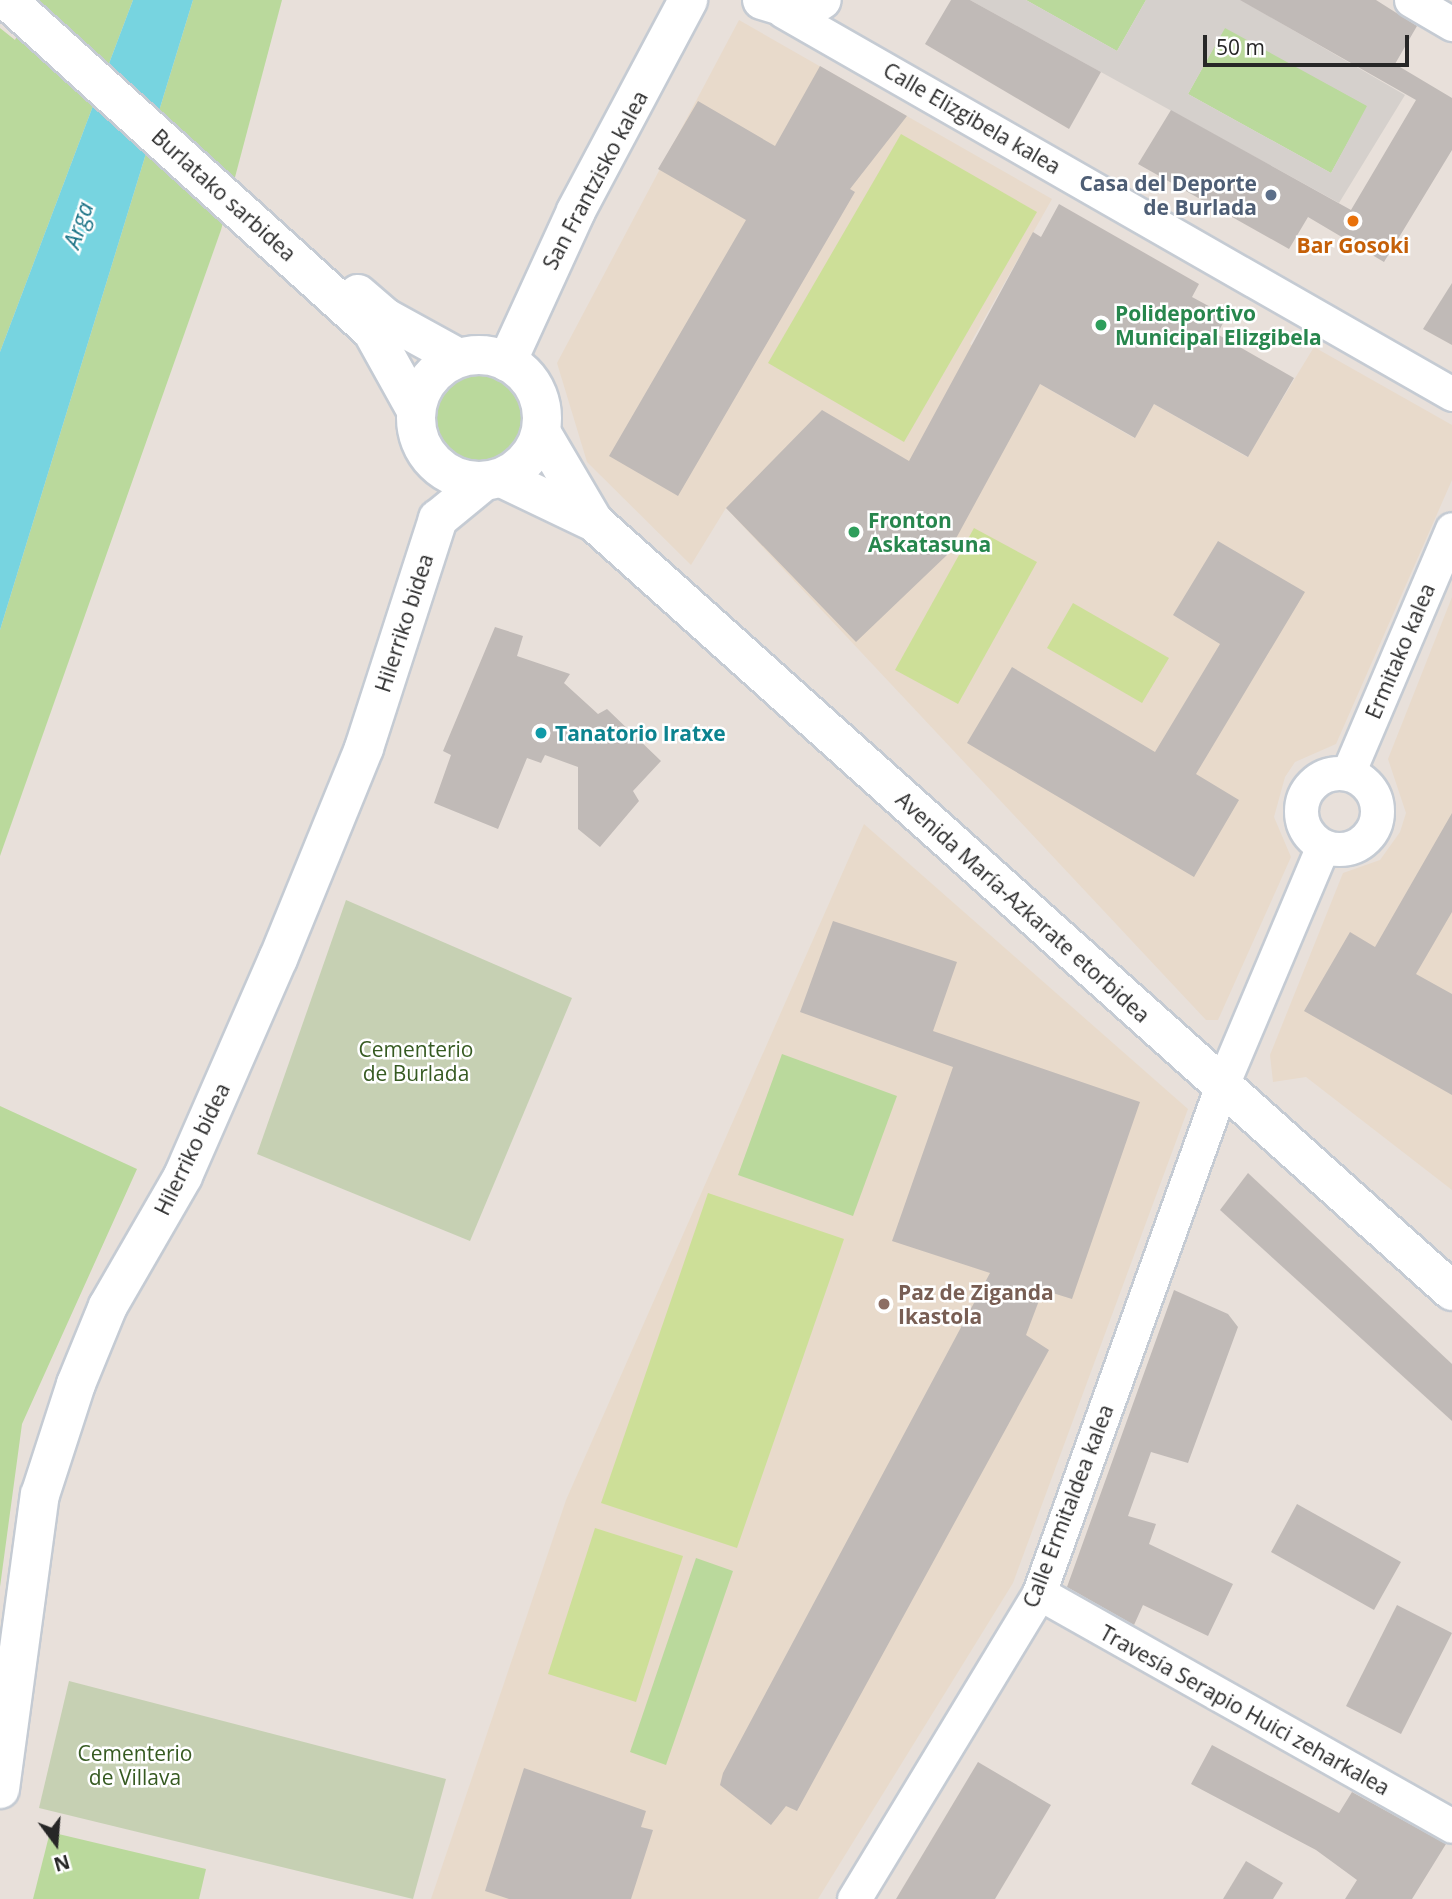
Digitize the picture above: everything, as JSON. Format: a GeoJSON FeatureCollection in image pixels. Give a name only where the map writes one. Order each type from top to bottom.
{"type":"FeatureCollection","features":[{"type":"Feature","properties":{"kind":"main road","name":"Burlatako sarbidea"},"geometry":{"type":"LineString","coordinates":[[7,0],[262,218],[384,317],[459,358]]}},
{"type":"Feature","properties":{"kind":"main road","name":"Burlatako sarbidea"},"geometry":{"type":"LineString","coordinates":[[38,0],[262,218],[372,331],[416,410]]}},
{"type":"Feature","properties":{"kind":"main road","name":"San Frantzisko kalea"},"geometry":{"type":"LineString","coordinates":[[507,362],[576,211],[688,0]]}},
{"type":"Feature","properties":{"kind":"main road"},"geometry":{"type":"LineString","coordinates":[[773,5],[822,0]]}},
{"type":"Feature","properties":{"kind":"main road"},"geometry":{"type":"LineString","coordinates":[[459,358],[507,362],[536,391],[541,432],[594,522],[493,480],[458,478],[427,457],[416,410],[430,378],[459,358]]}},
{"type":"Feature","properties":{"kind":"main road"},"geometry":{"type":"LineString","coordinates":[[438,519],[493,480],[523,464],[541,432]]}},
{"type":"Feature","properties":{"kind":"main road","name":"Hilerriko bidea"},"geometry":{"type":"LineString","coordinates":[[0,1789],[40,1495],[76,1384],[108,1307],[183,1176],[278,960],[364,748],[438,519],[427,457]]}},
{"type":"Feature","properties":{"kind":"main road","name":"Avenida María-Azkarate etorbidea"},"geometry":{"type":"LineString","coordinates":[[594,522],[1452,1291]]}},
{"type":"Feature","properties":{"kind":"street"},"geometry":{"type":"LineString","coordinates":[[1411,0],[1452,24]]}},
{"type":"Feature","properties":{"kind":"street","name":"Calle Elizgibela kalea"},"geometry":{"type":"LineString","coordinates":[[773,5],[1452,394]]}},
{"type":"Feature","properties":{"kind":"street","name":"Ermitako kalea"},"geometry":{"type":"LineString","coordinates":[[1348,773],[1452,528]]}},
{"type":"Feature","properties":{"kind":"street"},"geometry":{"type":"LineString","coordinates":[[1348,773],[1375,796],[1377,822],[1349,849],[1323,846],[1305,829],[1301,805],[1313,783],[1348,773]]}},
{"type":"Feature","properties":{"kind":"street"},"geometry":{"type":"LineString","coordinates":[[1223,1085],[1323,846]]}},
{"type":"Feature","properties":{"kind":"street","name":"Calle Ermitaldea kalea"},"geometry":{"type":"LineString","coordinates":[[854,1899],[1039,1593],[1223,1085]]}},
{"type":"Feature","properties":{"kind":"street","name":"Travesía Serapio Huici zeharkalea"},"geometry":{"type":"LineString","coordinates":[[1039,1593],[1452,1826]]}},
{"type":"Feature","properties":{"kind":"shaded area"},"geometry":{"type":"Polygon","coordinates":[[[970,0],[1026,0],[1117,51],[1146,0],[1241,0],[1405,95],[1339,203],[970,0]],[[1225,28],[1188,94],[1331,173],[1367,106],[1225,28]]]}},
{"type":"Feature","properties":{"kind":"shaded area"},"geometry":{"type":"Polygon","coordinates":[[[739,20],[1052,199],[970,344],[1134,438],[1154,404],[1247,457],[1314,347],[1452,425],[1452,480],[1336,744],[1295,762],[1285,777],[1274,817],[1291,857],[1218,1020],[1206,1020],[726,508],[691,565],[587,462],[557,363],[739,20]]]}},
{"type":"Feature","properties":{"kind":"shaded area"},"geometry":{"type":"Polygon","coordinates":[[[1452,597],[1452,1190],[1306,1077],[1273,1082],[1270,1055],[1343,873],[1380,860],[1400,832],[1406,813],[1388,759],[1452,597]]]}},
{"type":"Feature","properties":{"kind":"shaded area","name":"Paz de Ziganda Ikastola"},"geometry":{"type":"Polygon","coordinates":[[[864,824],[1188,1109],[1013,1583],[818,1899],[431,1899],[566,1500],[864,824]]]}},
{"type":"Feature","properties":{"kind":"green space"},"geometry":{"type":"Polygon","coordinates":[[[35,0],[133,0],[0,352],[0,28],[15,40],[35,0]]]}},
{"type":"Feature","properties":{"kind":"green space"},"geometry":{"type":"Polygon","coordinates":[[[193,0],[282,0],[221,230],[0,856],[0,630],[193,0]]]}},
{"type":"Feature","properties":{"kind":"green space"},"geometry":{"type":"Polygon","coordinates":[[[1026,0],[1146,0],[1117,51],[1026,0]]]}},
{"type":"Feature","properties":{"kind":"green space"},"geometry":{"type":"Polygon","coordinates":[[[1225,27],[1368,106],[1331,173],[1188,94],[1225,27]]]}},
{"type":"Feature","properties":{"kind":"green space"},"geometry":{"type":"Polygon","coordinates":[[[901,134],[1037,212],[904,442],[768,363],[901,134]]]}},
{"type":"Feature","properties":{"kind":"green space"},"geometry":{"type":"Polygon","coordinates":[[[480,370],[498,374],[514,384],[524,400],[528,418],[524,436],[514,452],[498,462],[480,466],[462,462],[446,452],[436,436],[432,418],[436,400],[446,384],[462,374],[480,370]]]}},
{"type":"Feature","properties":{"kind":"green space"},"geometry":{"type":"Polygon","coordinates":[[[974,528],[1037,562],[958,704],[895,670],[974,528]]]}},
{"type":"Feature","properties":{"kind":"green space"},"geometry":{"type":"Polygon","coordinates":[[[1073,603],[1169,658],[1142,703],[1047,648],[1073,603]]]}},
{"type":"Feature","properties":{"kind":"green space","name":"Cementerio de Burlada"},"geometry":{"type":"Polygon","coordinates":[[[346,900],[572,998],[470,1241],[257,1154],[346,900]]]}},
{"type":"Feature","properties":{"kind":"green space"},"geometry":{"type":"Polygon","coordinates":[[[782,1054],[897,1096],[853,1216],[738,1175],[782,1054]]]}},
{"type":"Feature","properties":{"kind":"green space"},"geometry":{"type":"Polygon","coordinates":[[[0,1106],[137,1169],[22,1424],[0,1587],[0,1106]]]}},
{"type":"Feature","properties":{"kind":"green space"},"geometry":{"type":"Polygon","coordinates":[[[708,1193],[844,1239],[737,1548],[601,1503],[708,1193]]]}},
{"type":"Feature","properties":{"kind":"green space"},"geometry":{"type":"Polygon","coordinates":[[[595,1528],[683,1556],[636,1702],[548,1674],[595,1528]]]}},
{"type":"Feature","properties":{"kind":"green space"},"geometry":{"type":"Polygon","coordinates":[[[696,1558],[733,1571],[666,1765],[630,1752],[696,1558]]]}},
{"type":"Feature","properties":{"kind":"green space","name":"Cementerio de Villava"},"geometry":{"type":"Polygon","coordinates":[[[69,1681],[446,1779],[413,1899],[39,1808],[69,1681]]]}},
{"type":"Feature","properties":{"kind":"green space"},"geometry":{"type":"Polygon","coordinates":[[[50,1832],[206,1869],[199,1899],[33,1899],[50,1832]]]}},
{"type":"Feature","properties":{"kind":"water","name":"Arga"},"geometry":{"type":"Polygon","coordinates":[[[133,0],[193,0],[0,630],[0,352],[133,0]]]}},
{"type":"Feature","properties":{"kind":"building"},"geometry":{"type":"Polygon","coordinates":[[[951,0],[970,0],[1101,72],[1069,129],[925,44],[951,0]]]}},
{"type":"Feature","properties":{"kind":"building"},"geometry":{"type":"Polygon","coordinates":[[[1240,0],[1376,0],[1417,26],[1395,64],[1452,98],[1452,150],[1384,262],[1308,217],[1289,249],[1138,164],[1171,110],[1351,210],[1416,100],[1240,0]]]}},
{"type":"Feature","properties":{"kind":"building"},"geometry":{"type":"Polygon","coordinates":[[[820,66],[907,116],[850,189],[855,192],[678,496],[609,456],[746,220],[658,169],[698,101],[775,146],[820,66]]]}},
{"type":"Feature","properties":{"kind":"building"},"geometry":{"type":"Polygon","coordinates":[[[1059,204],[1199,284],[1192,297],[1227,316],[1217,334],[1294,378],[1248,457],[1154,404],[1135,438],[1040,384],[947,555],[856,642],[726,508],[822,410],[909,461],[1033,232],[1041,237],[1059,204]]]}},
{"type":"Feature","properties":{"kind":"building"},"geometry":{"type":"Polygon","coordinates":[[[1452,283],[1452,345],[1423,329],[1452,283]]]}},
{"type":"Feature","properties":{"kind":"building"},"geometry":{"type":"Polygon","coordinates":[[[1218,541],[1305,592],[1196,774],[1239,800],[1194,877],[967,743],[1012,667],[1155,752],[1220,644],[1173,615],[1218,541]]]}},
{"type":"Feature","properties":{"kind":"building","name":"Tanatorio Iratxe"},"geometry":{"type":"Polygon","coordinates":[[[495,627],[523,636],[517,656],[570,674],[564,683],[598,714],[607,709],[661,761],[633,791],[639,801],[600,847],[578,829],[578,767],[545,755],[541,763],[527,758],[498,829],[434,803],[451,755],[443,751],[495,627]]]}},
{"type":"Feature","properties":{"kind":"building"},"geometry":{"type":"Polygon","coordinates":[[[1452,813],[1452,912],[1416,974],[1452,994],[1452,1095],[1304,1011],[1350,932],[1375,947],[1452,813]]]}},
{"type":"Feature","properties":{"kind":"building"},"geometry":{"type":"Polygon","coordinates":[[[833,921],[957,962],[933,1031],[1140,1102],[1072,1299],[1043,1290],[1026,1335],[1049,1350],[797,1811],[786,1806],[771,1825],[720,1785],[723,1773],[990,1273],[892,1241],[953,1067],[800,1012],[833,921]]]}},
{"type":"Feature","properties":{"kind":"building"},"geometry":{"type":"Polygon","coordinates":[[[1248,1173],[1452,1364],[1452,1421],[1220,1210],[1248,1173]]]}},
{"type":"Feature","properties":{"kind":"building"},"geometry":{"type":"Polygon","coordinates":[[[1174,1290],[1228,1314],[1238,1327],[1188,1463],[1151,1452],[1128,1516],[1156,1524],[1149,1544],[1233,1584],[1208,1636],[1143,1605],[1134,1625],[1067,1587],[1174,1290]]]}},
{"type":"Feature","properties":{"kind":"building"},"geometry":{"type":"Polygon","coordinates":[[[1297,1504],[1401,1562],[1374,1610],[1271,1552],[1297,1504]]]}},
{"type":"Feature","properties":{"kind":"building"},"geometry":{"type":"Polygon","coordinates":[[[1397,1605],[1452,1633],[1401,1734],[1346,1706],[1397,1605]]]}},
{"type":"Feature","properties":{"kind":"building"},"geometry":{"type":"Polygon","coordinates":[[[1212,1745],[1339,1813],[1352,1792],[1446,1844],[1412,1899],[1345,1899],[1357,1880],[1316,1850],[1191,1784],[1212,1745]]]}},
{"type":"Feature","properties":{"kind":"building"},"geometry":{"type":"Polygon","coordinates":[[[978,1762],[1051,1805],[995,1899],[896,1899],[978,1762]]]}},
{"type":"Feature","properties":{"kind":"building"},"geometry":{"type":"Polygon","coordinates":[[[524,1768],[646,1811],[641,1827],[653,1830],[631,1899],[509,1899],[485,1891],[524,1768]]]}},
{"type":"Feature","properties":{"kind":"building"},"geometry":{"type":"Polygon","coordinates":[[[1246,1861],[1283,1883],[1273,1899],[1223,1899],[1246,1861]]]}},
{"type":"Feature","properties":{"kind":"place","name":"Casa del Deporte de Burlada"},"geometry":{"type":"Point","coordinates":[1271,195]}},
{"type":"Feature","properties":{"kind":"place","name":"Bar Gosoki"},"geometry":{"type":"Point","coordinates":[1353,221]}},
{"type":"Feature","properties":{"kind":"place","name":"Polideportivo Municipal Elizgibela"},"geometry":{"type":"Point","coordinates":[1101,325]}},
{"type":"Feature","properties":{"kind":"place","name":"Fronton Askatasuna"},"geometry":{"type":"Point","coordinates":[854,532]}},
{"type":"Feature","properties":{"kind":"place","name":"Tanatorio Iratxe"},"geometry":{"type":"Point","coordinates":[541,733]}},
{"type":"Feature","properties":{"kind":"place","name":"Paz de Ziganda Ikastola"},"geometry":{"type":"Point","coordinates":[884,1304]}}]}
